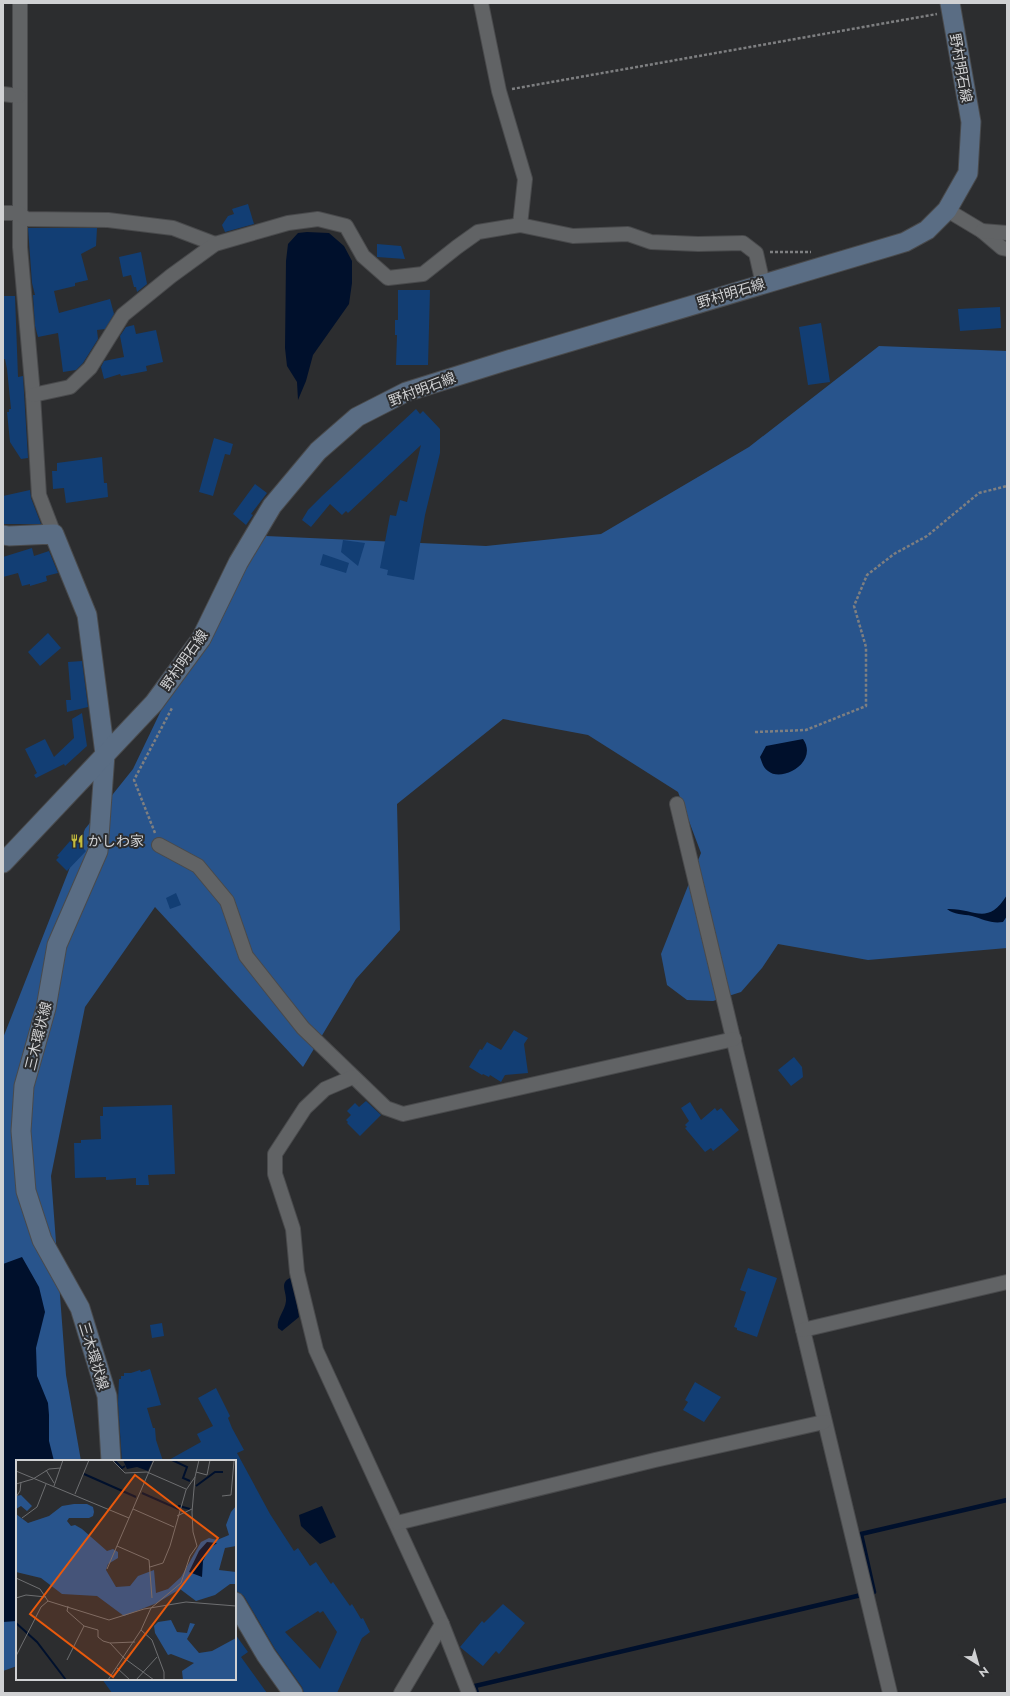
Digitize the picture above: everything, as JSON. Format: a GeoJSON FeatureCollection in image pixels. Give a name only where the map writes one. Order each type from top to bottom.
{"type":"FeatureCollection","features":[{"type":"Feature","properties":{"kind":"main road","name":"野村明石線"},"geometry":{"type":"LineString","coordinates":[[105,754],[154,703],[201,639],[238,563],[272,506],[318,451],[357,417],[406,392],[504,361],[905,242],[927,230],[947,210],[968,173],[971,122],[950,7]]}},
{"type":"Feature","properties":{"kind":"main road"},"geometry":{"type":"LineString","coordinates":[[3,534],[9,536],[54,534],[87,615],[105,754],[3,864]]}},
{"type":"Feature","properties":{"kind":"main road","name":"三木環状線"},"geometry":{"type":"LineString","coordinates":[[105,754],[98,851],[57,945],[46,1008],[24,1086],[20,1131],[26,1191],[42,1240],[80,1308],[107,1396],[111,1460]]}},
{"type":"Feature","properties":{"kind":"main road"},"geometry":{"type":"LineString","coordinates":[[236,1604],[266,1655],[293,1693]]}},
{"type":"Feature","properties":{"kind":"street"},"geometry":{"type":"LineString","coordinates":[[20,3],[20,247],[33,395],[39,495],[54,534]]}},
{"type":"Feature","properties":{"kind":"street"},"geometry":{"type":"LineString","coordinates":[[481,3],[500,91],[525,179],[520,225]]}},
{"type":"Feature","properties":{"kind":"street"},"geometry":{"type":"LineString","coordinates":[[3,94],[19,96]]}},
{"type":"Feature","properties":{"kind":"street"},"geometry":{"type":"LineString","coordinates":[[947,210],[982,230],[1002,248],[1007,249]]}},
{"type":"Feature","properties":{"kind":"street"},"geometry":{"type":"LineString","coordinates":[[3,213],[19,213],[26,219],[108,220],[173,228],[215,244]]}},
{"type":"Feature","properties":{"kind":"street"},"geometry":{"type":"LineString","coordinates":[[33,395],[70,386],[90,368],[123,315],[171,276],[215,244],[288,223],[318,219],[346,226],[363,256],[388,278],[422,274],[478,232],[520,225],[573,236],[628,234],[651,242],[698,244],[743,243],[756,253],[763,284]]}},
{"type":"Feature","properties":{"kind":"street"},"geometry":{"type":"LineString","coordinates":[[982,230],[1007,233]]}},
{"type":"Feature","properties":{"kind":"street"},"geometry":{"type":"LineString","coordinates":[[677,804],[890,1693]]}},
{"type":"Feature","properties":{"kind":"street"},"geometry":{"type":"LineString","coordinates":[[159,845],[198,866],[227,901],[246,956],[303,1028],[386,1108],[402,1114],[734,1039]]}},
{"type":"Feature","properties":{"kind":"street"},"geometry":{"type":"LineString","coordinates":[[353,1076],[325,1088],[305,1108],[275,1154],[275,1174],[293,1229],[297,1272],[316,1350],[397,1523],[442,1624],[469,1693]]}},
{"type":"Feature","properties":{"kind":"street"},"geometry":{"type":"LineString","coordinates":[[803,1330],[1007,1282]]}},
{"type":"Feature","properties":{"kind":"street"},"geometry":{"type":"LineString","coordinates":[[397,1523],[655,1460],[824,1422]]}},
{"type":"Feature","properties":{"kind":"street"},"geometry":{"type":"LineString","coordinates":[[401,1693],[442,1624]]}},
{"type":"Feature","properties":{"kind":"path"},"geometry":{"type":"LineString","coordinates":[[500,91],[950,7]]}},
{"type":"Feature","properties":{"kind":"path"},"geometry":{"type":"LineString","coordinates":[[756,253],[813,252]]}},
{"type":"Feature","properties":{"kind":"path"},"geometry":{"type":"LineString","coordinates":[[755,732],[806,730],[866,706],[866,647],[854,606],[867,575],[894,554],[927,536],[979,493],[1007,486]]}},
{"type":"Feature","properties":{"kind":"path"},"geometry":{"type":"LineString","coordinates":[[159,845],[134,780],[174,704],[166,687]]}},
{"type":"Feature","properties":{"kind":"shaded area"},"geometry":{"type":"Polygon","coordinates":[[[298,233],[329,233],[344,246],[352,261],[352,283],[349,304],[313,355],[306,381],[298,400],[297,382],[287,366],[285,348],[286,261],[288,244],[298,233]]]}},
{"type":"Feature","properties":{"kind":"shaded area"},"geometry":{"type":"Polygon","coordinates":[[[879,346],[1007,351],[1007,948],[868,960],[778,944],[762,968],[741,992],[713,1001],[687,1000],[667,985],[661,954],[701,853],[678,792],[588,735],[503,719],[397,804],[400,930],[356,979],[303,1067],[155,907],[85,1007],[51,1176],[66,1375],[81,1460],[16,1460],[16,1666],[3,1671],[3,1038],[85,829],[133,769],[202,625],[266,536],[486,546],[601,534],[749,447],[879,346]]]}},
{"type":"Feature","properties":{"kind":"shaded area"},"geometry":{"type":"Polygon","coordinates":[[[803,739],[807,747],[806,755],[803,762],[797,768],[782,774],[774,774],[765,768],[760,757],[766,746],[803,739]]]}},
{"type":"Feature","properties":{"kind":"shaded area"},"geometry":{"type":"Polygon","coordinates":[[[1007,895],[1007,916],[1003,922],[991,922],[956,913],[947,909],[957,909],[980,914],[987,913],[993,911],[1000,905],[1007,895]]]}},
{"type":"Feature","properties":{"kind":"shaded area"},"geometry":{"type":"Polygon","coordinates":[[[22,1257],[39,1287],[45,1312],[36,1348],[37,1376],[48,1403],[49,1441],[54,1460],[16,1460],[16,1621],[3,1622],[3,1264],[22,1257]]]}},
{"type":"Feature","properties":{"kind":"shaded area"},"geometry":{"type":"Polygon","coordinates":[[[290,1278],[293,1280],[299,1317],[282,1331],[278,1328],[279,1318],[286,1301],[284,1285],[290,1278]]]}},
{"type":"Feature","properties":{"kind":"shaded area"},"geometry":{"type":"Polygon","coordinates":[[[322,1506],[336,1537],[320,1544],[301,1526],[299,1515],[322,1506]]]}},
{"type":"Feature","properties":{"kind":"building"},"geometry":{"type":"Polygon","coordinates":[[[248,204],[254,224],[225,232],[222,225],[228,216],[234,214],[232,209],[248,204]]]}},
{"type":"Feature","properties":{"kind":"building"},"geometry":{"type":"Polygon","coordinates":[[[28,228],[97,228],[96,246],[81,254],[88,280],[75,283],[75,286],[54,291],[59,313],[110,299],[114,314],[105,329],[97,330],[98,339],[83,363],[76,370],[63,372],[58,333],[38,337],[35,326],[33,295],[35,295],[32,283],[28,228]]]}},
{"type":"Feature","properties":{"kind":"building"},"geometry":{"type":"Polygon","coordinates":[[[377,244],[401,246],[405,259],[377,257],[377,244]]]}},
{"type":"Feature","properties":{"kind":"building"},"geometry":{"type":"Polygon","coordinates":[[[141,252],[147,284],[137,292],[131,275],[123,277],[119,257],[141,252]]]}},
{"type":"Feature","properties":{"kind":"building"},"geometry":{"type":"Polygon","coordinates":[[[398,290],[430,290],[428,365],[396,365],[397,335],[395,335],[395,320],[398,320],[398,290]]]}},
{"type":"Feature","properties":{"kind":"building"},"geometry":{"type":"Polygon","coordinates":[[[3,296],[15,296],[18,377],[23,376],[28,458],[21,459],[10,442],[7,412],[11,409],[7,369],[5,359],[3,359],[3,296]]]}},
{"type":"Feature","properties":{"kind":"building"},"geometry":{"type":"Polygon","coordinates":[[[1000,307],[1001,328],[960,331],[958,309],[1000,307]]]}},
{"type":"Feature","properties":{"kind":"building"},"geometry":{"type":"Polygon","coordinates":[[[821,323],[830,382],[808,385],[799,327],[821,323]]]}},
{"type":"Feature","properties":{"kind":"building"},"geometry":{"type":"Polygon","coordinates":[[[134,325],[136,334],[156,330],[163,362],[146,366],[147,371],[121,376],[120,374],[104,379],[101,367],[104,361],[124,357],[120,336],[126,327],[134,325]]]}},
{"type":"Feature","properties":{"kind":"building"},"geometry":{"type":"Polygon","coordinates":[[[416,409],[420,414],[423,411],[440,429],[440,453],[425,515],[414,580],[387,575],[388,570],[380,568],[390,515],[396,516],[400,500],[407,502],[421,445],[348,513],[346,511],[342,515],[330,504],[311,527],[302,520],[308,510],[322,496],[416,409]]]}},
{"type":"Feature","properties":{"kind":"building"},"geometry":{"type":"Polygon","coordinates":[[[214,438],[233,444],[230,455],[225,454],[213,496],[199,492],[214,438]]]}},
{"type":"Feature","properties":{"kind":"building"},"geometry":{"type":"Polygon","coordinates":[[[102,457],[104,483],[107,483],[108,497],[66,503],[64,488],[53,489],[52,471],[57,471],[57,463],[102,457]]]}},
{"type":"Feature","properties":{"kind":"building"},"geometry":{"type":"Polygon","coordinates":[[[255,484],[267,493],[251,514],[253,515],[246,525],[233,514],[255,484]]]}},
{"type":"Feature","properties":{"kind":"building"},"geometry":{"type":"Polygon","coordinates":[[[30,490],[31,498],[41,524],[3,524],[3,496],[30,490]]]}},
{"type":"Feature","properties":{"kind":"building"},"geometry":{"type":"Polygon","coordinates":[[[343,540],[365,543],[358,566],[341,552],[343,540]]]}},
{"type":"Feature","properties":{"kind":"building"},"geometry":{"type":"Polygon","coordinates":[[[32,548],[34,556],[49,551],[58,573],[46,576],[47,581],[30,586],[30,584],[22,586],[18,573],[3,577],[3,557],[32,548]]]}},
{"type":"Feature","properties":{"kind":"building"},"geometry":{"type":"Polygon","coordinates":[[[323,554],[349,563],[346,573],[320,565],[323,554]]]}},
{"type":"Feature","properties":{"kind":"building"},"geometry":{"type":"Polygon","coordinates":[[[48,633],[61,648],[40,666],[28,652],[48,633]]]}},
{"type":"Feature","properties":{"kind":"building"},"geometry":{"type":"Polygon","coordinates":[[[82,661],[88,707],[67,712],[66,700],[71,700],[68,662],[82,661]]]}},
{"type":"Feature","properties":{"kind":"building"},"geometry":{"type":"Polygon","coordinates":[[[82,713],[87,746],[65,766],[64,764],[36,778],[34,775],[37,773],[25,749],[45,739],[54,757],[74,738],[72,719],[82,713]]]}},
{"type":"Feature","properties":{"kind":"building"},"geometry":{"type":"Polygon","coordinates":[[[74,839],[86,851],[67,871],[56,860],[59,857],[57,856],[70,841],[71,842],[74,839]]]}},
{"type":"Feature","properties":{"kind":"building"},"geometry":{"type":"Polygon","coordinates":[[[176,893],[181,905],[170,909],[166,898],[176,893]]]}},
{"type":"Feature","properties":{"kind":"building"},"geometry":{"type":"Polygon","coordinates":[[[514,1030],[528,1038],[524,1044],[528,1073],[505,1075],[501,1082],[490,1075],[489,1077],[483,1074],[482,1075],[469,1067],[480,1049],[482,1050],[487,1042],[501,1050],[514,1030]]]}},
{"type":"Feature","properties":{"kind":"building"},"geometry":{"type":"Polygon","coordinates":[[[794,1057],[802,1067],[803,1077],[791,1086],[778,1070],[794,1057]]]}},
{"type":"Feature","properties":{"kind":"building"},"geometry":{"type":"Polygon","coordinates":[[[366,1101],[381,1115],[360,1136],[347,1123],[348,1122],[346,1120],[351,1115],[347,1111],[355,1103],[359,1107],[366,1101]]]}},
{"type":"Feature","properties":{"kind":"building"},"geometry":{"type":"Polygon","coordinates":[[[690,1102],[701,1120],[715,1108],[717,1111],[721,1108],[739,1130],[713,1151],[711,1148],[705,1152],[685,1128],[687,1127],[685,1125],[689,1121],[681,1108],[690,1102]]]}},
{"type":"Feature","properties":{"kind":"building"},"geometry":{"type":"Polygon","coordinates":[[[172,1105],[175,1174],[148,1175],[149,1185],[136,1185],[136,1178],[106,1180],[106,1177],[75,1178],[74,1143],[81,1143],[81,1140],[101,1139],[100,1116],[103,1116],[103,1107],[172,1105]]]}},
{"type":"Feature","properties":{"kind":"building"},"geometry":{"type":"Polygon","coordinates":[[[748,1268],[777,1278],[757,1337],[737,1330],[737,1328],[734,1327],[746,1292],[740,1290],[748,1268]]]}},
{"type":"Feature","properties":{"kind":"building"},"geometry":{"type":"Polygon","coordinates":[[[162,1323],[164,1336],[152,1338],[150,1325],[162,1323]]]}},
{"type":"Feature","properties":{"kind":"building"},"geometry":{"type":"Polygon","coordinates":[[[150,1369],[161,1405],[147,1408],[153,1428],[155,1428],[156,1440],[163,1460],[122,1460],[118,1403],[119,1379],[121,1379],[121,1376],[124,1376],[124,1373],[131,1373],[140,1370],[141,1372],[150,1369]]]}},
{"type":"Feature","properties":{"kind":"building"},"geometry":{"type":"Polygon","coordinates":[[[695,1382],[721,1397],[704,1422],[683,1410],[688,1402],[685,1400],[695,1382]]]}},
{"type":"Feature","properties":{"kind":"building"},"geometry":{"type":"Polygon","coordinates":[[[216,1388],[230,1416],[228,1418],[232,1428],[244,1450],[237,1453],[270,1514],[294,1551],[298,1548],[310,1566],[316,1562],[331,1584],[333,1582],[350,1606],[352,1604],[361,1619],[363,1618],[370,1632],[362,1638],[337,1693],[304,1693],[302,1687],[275,1649],[244,1596],[236,1591],[236,1460],[169,1460],[201,1442],[197,1434],[213,1426],[198,1398],[216,1388]],[[318,1611],[285,1632],[320,1669],[337,1632],[323,1611],[320,1613],[318,1611]]]}},
{"type":"Feature","properties":{"kind":"building"},"geometry":{"type":"Polygon","coordinates":[[[503,1604],[525,1623],[499,1654],[496,1651],[483,1666],[460,1647],[482,1621],[484,1623],[503,1604]]]}},
{"type":"Feature","properties":{"kind":"building"},"geometry":{"type":"Polygon","coordinates":[[[236,1635],[248,1652],[241,1657],[267,1693],[112,1693],[103,1680],[236,1680],[236,1635]]]}},
{"type":"Feature","properties":{"kind":"waterway"},"geometry":{"type":"LineString","coordinates":[[477,1693],[475,1686],[874,1592],[861,1534],[1007,1500]]}},
{"type":"Feature","properties":{"kind":"place","name":"かしわ家"},"geometry":{"type":"Point","coordinates":[77,841]}}]}
